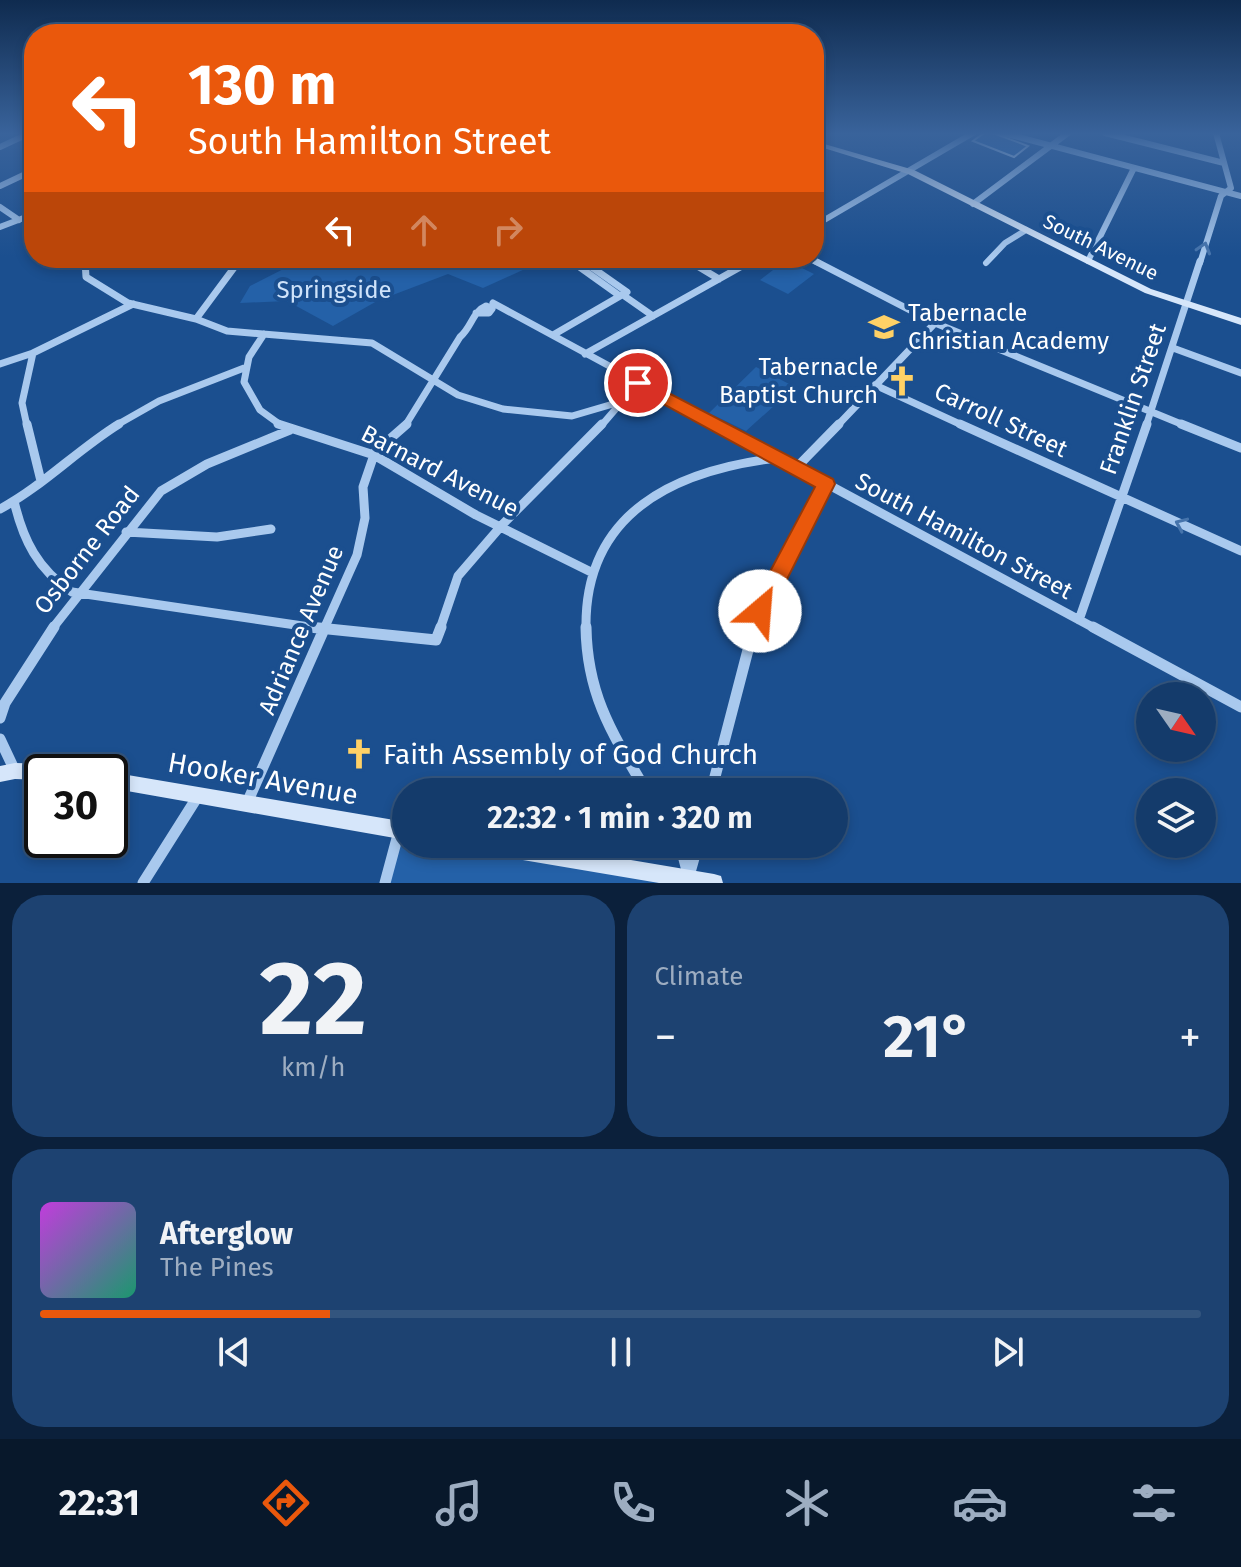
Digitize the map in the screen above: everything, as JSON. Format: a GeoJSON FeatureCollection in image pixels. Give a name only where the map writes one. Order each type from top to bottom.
{"type":"FeatureCollection","features":[{"type":"Feature","properties":{"kind":"street"},"geometry":{"type":"LineString","coordinates":[[824,220],[907,174]]}},
{"type":"Feature","properties":{"kind":"street","name":"South Avenue"},"geometry":{"type":"LineString","coordinates":[[915,174],[1088,261],[1186,306],[1241,322]]}},
{"type":"Feature","properties":{"kind":"street"},"geometry":{"type":"LineString","coordinates":[[973,204],[1014,174]]}},
{"type":"Feature","properties":{"kind":"street"},"geometry":{"type":"LineString","coordinates":[[1088,261],[1131,174]]}},
{"type":"Feature","properties":{"kind":"street"},"geometry":{"type":"LineString","coordinates":[[1158,174],[1241,196]]}},
{"type":"Feature","properties":{"kind":"street"},"geometry":{"type":"LineString","coordinates":[[1226,192],[1231,188],[1227,174]]}},
{"type":"Feature","properties":{"kind":"street"},"geometry":{"type":"LineString","coordinates":[[0,186],[24,175]]}},
{"type":"Feature","properties":{"kind":"street","name":"Franklin Street"},"geometry":{"type":"LineString","coordinates":[[1079,620],[1173,348],[1221,196],[1226,192]]}},
{"type":"Feature","properties":{"kind":"street"},"geometry":{"type":"LineString","coordinates":[[0,207],[19,220]]}},
{"type":"Feature","properties":{"kind":"street"},"geometry":{"type":"LineString","coordinates":[[0,216],[10,223]]}},
{"type":"Feature","properties":{"kind":"street"},"geometry":{"type":"LineString","coordinates":[[0,227],[24,218]]}},
{"type":"Feature","properties":{"kind":"street"},"geometry":{"type":"LineString","coordinates":[[986,263],[1005,243],[1026,230]]}},
{"type":"Feature","properties":{"kind":"street"},"geometry":{"type":"LineString","coordinates":[[824,266],[935,323],[1241,448]]}},
{"type":"Feature","properties":{"kind":"street"},"geometry":{"type":"LineString","coordinates":[[84,268],[89,280],[133,304],[196,319],[232,332],[361,340],[478,403],[552,417],[587,414],[628,395]]}},
{"type":"Feature","properties":{"kind":"street"},"geometry":{"type":"LineString","coordinates":[[196,319],[222,287],[229,268]]}},
{"type":"Feature","properties":{"kind":"street"},"geometry":{"type":"LineString","coordinates":[[582,268],[623,294]]}},
{"type":"Feature","properties":{"kind":"street"},"geometry":{"type":"LineString","coordinates":[[590,268],[653,316]]}},
{"type":"Feature","properties":{"kind":"street"},"geometry":{"type":"LineString","coordinates":[[704,268],[719,279]]}},
{"type":"Feature","properties":{"kind":"street"},"geometry":{"type":"LineString","coordinates":[[585,354],[739,268]]}},
{"type":"Feature","properties":{"kind":"street"},"geometry":{"type":"LineString","coordinates":[[553,335],[623,294]]}},
{"type":"Feature","properties":{"kind":"street","name":"South Hamilton Street"},"geometry":{"type":"LineString","coordinates":[[493,303],[1241,707]]}},
{"type":"Feature","properties":{"kind":"street"},"geometry":{"type":"LineString","coordinates":[[0,364],[33,353],[133,304]]}},
{"type":"Feature","properties":{"kind":"street"},"geometry":{"type":"LineString","coordinates":[[373,455],[411,420],[460,337],[472,327],[476,313]]}},
{"type":"Feature","properties":{"kind":"street"},"geometry":{"type":"LineString","coordinates":[[796,468],[935,323]]}},
{"type":"Feature","properties":{"kind":"street"},"geometry":{"type":"LineString","coordinates":[[0,509],[41,481],[80,448],[121,422],[159,401],[244,368],[246,357],[264,334]]}},
{"type":"Feature","properties":{"kind":"street"},"geometry":{"type":"LineString","coordinates":[[1173,348],[1241,373]]}},
{"type":"Feature","properties":{"kind":"street"},"geometry":{"type":"LineString","coordinates":[[33,353],[22,403],[41,481]]}},
{"type":"Feature","properties":{"kind":"street","name":"Barnard Avenue"},"geometry":{"type":"LineString","coordinates":[[244,368],[250,398],[290,430],[373,455],[464,508],[591,572]]}},
{"type":"Feature","properties":{"kind":"street"},"geometry":{"type":"LineString","coordinates":[[14,501],[21,534],[30,549],[61,586],[78,594],[324,629],[436,640],[458,576],[502,525],[572,458],[638,383]]}},
{"type":"Feature","properties":{"kind":"street","name":"Carroll Street"},"geometry":{"type":"LineString","coordinates":[[875,385],[1241,551]]}},
{"type":"Feature","properties":{"kind":"street","name":"Osborne Road"},"geometry":{"type":"LineString","coordinates":[[0,718],[5,703],[78,594],[161,491],[175,481],[290,430]]}},
{"type":"Feature","properties":{"kind":"street","name":"Adriance Avenue"},"geometry":{"type":"LineString","coordinates":[[247,804],[357,555],[365,518],[363,487],[373,455]]}},
{"type":"Feature","properties":{"kind":"street"},"geometry":{"type":"LineString","coordinates":[[639,778],[608,726],[592,684],[584,641],[591,572],[630,514],[660,489],[707,467],[778,458]]}},
{"type":"Feature","properties":{"kind":"street"},"geometry":{"type":"LineString","coordinates":[[715,778],[755,624],[826,484]]}},
{"type":"Feature","properties":{"kind":"street"},"geometry":{"type":"LineString","coordinates":[[126,532],[213,539],[245,536],[271,529]]}},
{"type":"Feature","properties":{"kind":"street"},"geometry":{"type":"LineString","coordinates":[[0,739],[8,773]]}},
{"type":"Feature","properties":{"kind":"street","name":"Hooker Avenue"},"geometry":{"type":"LineString","coordinates":[[128,783],[392,829]]}},
{"type":"Feature","properties":{"kind":"street"},"geometry":{"type":"LineString","coordinates":[[143,883],[199,795]]}},
{"type":"Feature","properties":{"kind":"street"},"geometry":{"type":"LineString","coordinates":[[385,883],[394,858]]}},
{"type":"Feature","properties":{"kind":"street"},"geometry":{"type":"LineString","coordinates":[[560,858],[714,883]]}},
{"type":"Feature","properties":{"kind":"street"},"geometry":{"type":"LineString","coordinates":[[683,858],[688,881]]}},
{"type":"Feature","properties":{"kind":"street"},"geometry":{"type":"LineString","coordinates":[[688,881],[694,858]]}},
{"type":"Feature","properties":{"kind":"green space","name":"Springside"},"geometry":{"type":"Polygon","coordinates":[[[285,268],[527,268],[483,288],[448,274],[377,301],[333,326],[287,301],[240,303],[250,286],[285,268]]]}},
{"type":"Feature","properties":{"kind":"green space"},"geometry":{"type":"Polygon","coordinates":[[[776,268],[802,268],[814,274],[788,294],[760,280],[776,268]]]}},
{"type":"Feature","properties":{"kind":"green space"},"geometry":{"type":"Polygon","coordinates":[[[756,367],[795,387],[746,431],[709,413],[756,367]]]}},
{"type":"Feature","properties":{"kind":"green space"},"geometry":{"type":"Polygon","coordinates":[[[392,856],[556,858],[687,883],[385,883],[392,856]]]}},
{"type":"Feature","properties":{"kind":"place","name":"Tabernacle Christian Academy"},"geometry":{"type":"Point","coordinates":[884,327]}},
{"type":"Feature","properties":{"kind":"place","name":"Tabernacle Baptist Church"},"geometry":{"type":"Point","coordinates":[902,381]}},
{"type":"Feature","properties":{"kind":"place","name":"Faith Assembly of God Church"},"geometry":{"type":"Point","coordinates":[359,754]}},
{"type":"Feature","properties":{"kind":"route"},"geometry":{"type":"LineString","coordinates":[[638,383],[826,484],[760,611]]}}]}
